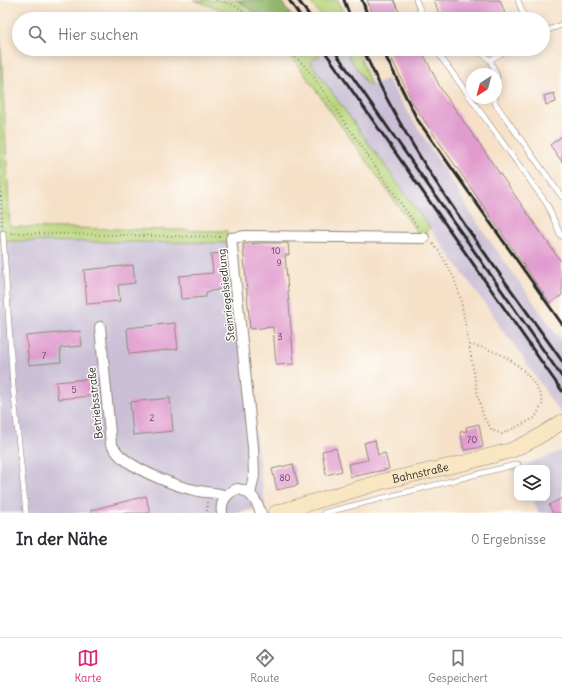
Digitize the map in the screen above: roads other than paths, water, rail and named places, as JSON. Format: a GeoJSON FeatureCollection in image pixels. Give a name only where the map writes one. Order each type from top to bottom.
{"type":"FeatureCollection","features":[{"type":"Feature","properties":{"kind":"main road","name":"Bahnstraße"},"geometry":{"type":"LineString","coordinates":[[276,513],[306,506],[344,492],[512,450],[533,440],[562,422]]}},
{"type":"Feature","properties":{"kind":"street","name":"Steinriegelsiedlung"},"geometry":{"type":"LineString","coordinates":[[250,494],[254,476],[253,447],[231,238],[246,236],[424,238]]}},
{"type":"Feature","properties":{"kind":"street","name":"Betriebsstraße"},"geometry":{"type":"LineString","coordinates":[[100,327],[111,444],[122,458],[137,467],[170,482],[199,491],[221,493],[226,496],[237,489],[250,494]]}},
{"type":"Feature","properties":{"kind":"street"},"geometry":{"type":"LineString","coordinates":[[250,494],[255,500],[261,513]]}},
{"type":"Feature","properties":{"kind":"street"},"geometry":{"type":"LineString","coordinates":[[222,513],[223,502],[226,496]]}},
{"type":"Feature","properties":{"kind":"lane"},"geometry":{"type":"LineString","coordinates":[[416,0],[421,12]]}},
{"type":"Feature","properties":{"kind":"lane"},"geometry":{"type":"LineString","coordinates":[[518,0],[522,12]]}},
{"type":"Feature","properties":{"kind":"lane"},"geometry":{"type":"LineString","coordinates":[[550,29],[561,25],[562,23]]}},
{"type":"Feature","properties":{"kind":"lane"},"geometry":{"type":"LineString","coordinates":[[441,56],[546,204],[561,236]]}},
{"type":"Feature","properties":{"kind":"lane"},"geometry":{"type":"LineString","coordinates":[[485,56],[490,60],[494,68]]}},
{"type":"Feature","properties":{"kind":"lane"},"geometry":{"type":"LineString","coordinates":[[490,60],[497,56]]}},
{"type":"Feature","properties":{"kind":"lane"},"geometry":{"type":"LineString","coordinates":[[496,104],[562,196]]}},
{"type":"Feature","properties":{"kind":"lane"},"geometry":{"type":"LineString","coordinates":[[3,233],[13,387],[26,513]]}},
{"type":"Feature","properties":{"kind":"lane"},"geometry":{"type":"LineString","coordinates":[[324,513],[518,464]]}},
{"type":"Feature","properties":{"kind":"lane"},"geometry":{"type":"LineString","coordinates":[[344,492],[347,507]]}},
{"type":"Feature","properties":{"kind":"railway"},"geometry":{"type":"LineString","coordinates":[[289,0],[297,12]]}},
{"type":"Feature","properties":{"kind":"railway"},"geometry":{"type":"LineString","coordinates":[[298,0],[307,12]]}},
{"type":"Feature","properties":{"kind":"railway"},"geometry":{"type":"LineString","coordinates":[[344,0],[348,12]]}},
{"type":"Feature","properties":{"kind":"railway"},"geometry":{"type":"LineString","coordinates":[[362,0],[366,12]]}},
{"type":"Feature","properties":{"kind":"railway"},"geometry":{"type":"LineString","coordinates":[[328,56],[562,391]]}},
{"type":"Feature","properties":{"kind":"railway"},"geometry":{"type":"LineString","coordinates":[[338,56],[562,377]]}},
{"type":"Feature","properties":{"kind":"railway"},"geometry":{"type":"LineString","coordinates":[[366,56],[383,91],[405,131],[454,210],[562,361]]}},
{"type":"Feature","properties":{"kind":"railway"},"geometry":{"type":"LineString","coordinates":[[386,56],[417,119],[562,324]]}}]}
